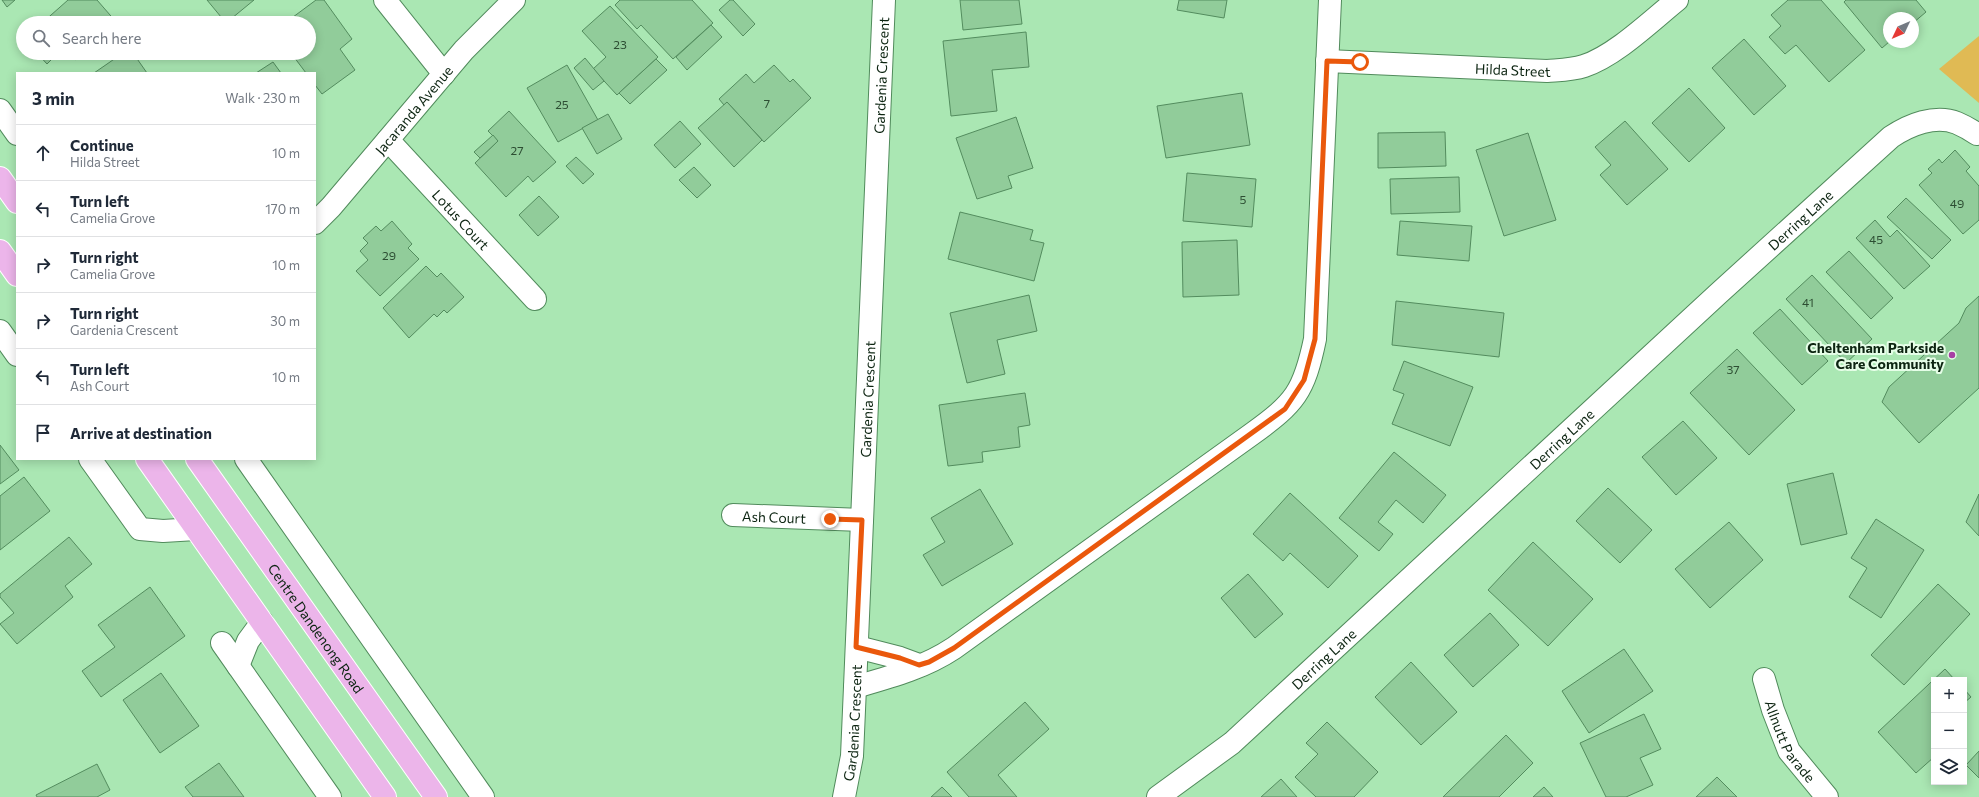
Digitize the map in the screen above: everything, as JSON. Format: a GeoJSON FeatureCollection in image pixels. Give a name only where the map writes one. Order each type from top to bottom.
{"type":"FeatureCollection","features":[{"type":"Feature","properties":{"kind":"main road"},"geometry":{"type":"LineString","coordinates":[[0,178],[16,201]]}},
{"type":"Feature","properties":{"kind":"main road"},"geometry":{"type":"LineString","coordinates":[[0,251],[16,274]]}},
{"type":"Feature","properties":{"kind":"main road"},"geometry":{"type":"LineString","coordinates":[[148,460],[385,797]]}},
{"type":"Feature","properties":{"kind":"main road","name":"Centre Dandenong Road"},"geometry":{"type":"LineString","coordinates":[[199,460],[436,797]]}},
{"type":"Feature","properties":{"kind":"street"},"geometry":{"type":"LineString","coordinates":[[385,0],[444,74]]}},
{"type":"Feature","properties":{"kind":"street","name":"Jacaranda Avenue"},"geometry":{"type":"LineString","coordinates":[[316,222],[444,74],[480,34],[514,0]]}},
{"type":"Feature","properties":{"kind":"street","name":"Gardenia Crescent"},"geometry":{"type":"LineString","coordinates":[[844,797],[852,756],[884,0]]}},
{"type":"Feature","properties":{"kind":"street"},"geometry":{"type":"LineString","coordinates":[[855,687],[902,673],[941,656],[1258,430],[1285,409],[1294,397],[1304,380],[1315,339],[1330,0]]}},
{"type":"Feature","properties":{"kind":"street","name":"Hilda Street"},"geometry":{"type":"LineString","coordinates":[[1327,61],[1547,71],[1568,69],[1583,66],[1603,57],[1677,0]]}},
{"type":"Feature","properties":{"kind":"street"},"geometry":{"type":"LineString","coordinates":[[0,110],[16,133]]}},
{"type":"Feature","properties":{"kind":"street","name":"Derring Lane"},"geometry":{"type":"LineString","coordinates":[[1158,797],[1218,754],[1237,738],[1707,304],[1891,137],[1902,130],[1925,121],[1956,123],[1977,134]]}},
{"type":"Feature","properties":{"kind":"street","name":"Lotus Court"},"geometry":{"type":"LineString","coordinates":[[388,140],[535,299]]}},
{"type":"Feature","properties":{"kind":"street"},"geometry":{"type":"LineString","coordinates":[[0,331],[16,354]]}},
{"type":"Feature","properties":{"kind":"street"},"geometry":{"type":"LineString","coordinates":[[91,460],[140,530],[163,531],[196,529]]}},
{"type":"Feature","properties":{"kind":"street"},"geometry":{"type":"LineString","coordinates":[[247,460],[483,797]]}},
{"type":"Feature","properties":{"kind":"street","name":"Ash Court"},"geometry":{"type":"LineString","coordinates":[[733,515],[862,520]]}},
{"type":"Feature","properties":{"kind":"street"},"geometry":{"type":"LineString","coordinates":[[238,666],[248,641],[262,622]]}},
{"type":"Feature","properties":{"kind":"street"},"geometry":{"type":"LineString","coordinates":[[222,643],[330,797]]}},
{"type":"Feature","properties":{"kind":"street"},"geometry":{"type":"LineString","coordinates":[[856,647],[900,658],[919,665]]}},
{"type":"Feature","properties":{"kind":"street","name":"Allnutt Parade"},"geometry":{"type":"LineString","coordinates":[[1764,679],[1773,710],[1789,751],[1827,797]]}},
{"type":"Feature","properties":{"kind":"shaded area"},"geometry":{"type":"Polygon","coordinates":[[[1979,36],[1979,103],[1939,69],[1979,36]]]}},
{"type":"Feature","properties":{"kind":"building"},"geometry":{"type":"Polygon","coordinates":[[[2,0],[15,0],[7,7],[2,0]]]}},
{"type":"Feature","properties":{"kind":"building"},"geometry":{"type":"Polygon","coordinates":[[[68,0],[97,0],[111,16],[50,16],[68,0]]]}},
{"type":"Feature","properties":{"kind":"building"},"geometry":{"type":"Polygon","coordinates":[[[207,0],[254,0],[235,16],[220,16],[207,0]]]}},
{"type":"Feature","properties":{"kind":"building"},"geometry":{"type":"Polygon","coordinates":[[[316,0],[324,0],[352,39],[340,49],[355,70],[322,94],[316,86],[316,72],[305,72],[296,60],[316,60],[316,16],[294,16],[316,0]]]}},
{"type":"Feature","properties":{"kind":"building"},"geometry":{"type":"Polygon","coordinates":[[[620,0],[692,0],[713,23],[673,59],[641,25],[637,29],[615,5],[620,0]]]}},
{"type":"Feature","properties":{"kind":"building"},"geometry":{"type":"Polygon","coordinates":[[[730,0],[733,0],[755,24],[743,36],[719,10],[730,0]]]}},
{"type":"Feature","properties":{"kind":"building"},"geometry":{"type":"Polygon","coordinates":[[[960,0],[1019,0],[1022,24],[963,30],[960,0]]]}},
{"type":"Feature","properties":{"kind":"building"},"geometry":{"type":"Polygon","coordinates":[[[1179,0],[1227,0],[1224,18],[1177,10],[1179,0]]]}},
{"type":"Feature","properties":{"kind":"building"},"geometry":{"type":"Polygon","coordinates":[[[1788,0],[1821,0],[1865,50],[1829,82],[1796,45],[1785,54],[1769,37],[1781,26],[1771,15],[1788,0]]]}},
{"type":"Feature","properties":{"kind":"building"},"geometry":{"type":"Polygon","coordinates":[[[1846,0],[1916,0],[1926,12],[1919,18],[1919,12],[1883,12],[1882,48],[1844,2],[1846,0]]]}},
{"type":"Feature","properties":{"kind":"building"},"geometry":{"type":"Polygon","coordinates":[[[610,6],[658,57],[617,95],[593,69],[606,57],[582,31],[610,6]]]}},
{"type":"Feature","properties":{"kind":"building"},"geometry":{"type":"Polygon","coordinates":[[[711,25],[722,37],[687,70],[676,57],[711,25]]]}},
{"type":"Feature","properties":{"kind":"building"},"geometry":{"type":"Polygon","coordinates":[[[1026,32],[1029,67],[992,70],[997,111],[951,116],[943,41],[1026,32]]]}},
{"type":"Feature","properties":{"kind":"building"},"geometry":{"type":"Polygon","coordinates":[[[1744,39],[1786,86],[1754,115],[1712,68],[1744,39]]]}},
{"type":"Feature","properties":{"kind":"building"},"geometry":{"type":"Polygon","coordinates":[[[585,58],[604,81],[593,90],[574,68],[585,58]]]}},
{"type":"Feature","properties":{"kind":"building"},"geometry":{"type":"Polygon","coordinates":[[[656,59],[667,70],[630,104],[619,93],[656,59]]]}},
{"type":"Feature","properties":{"kind":"building"},"geometry":{"type":"Polygon","coordinates":[[[43,60],[51,60],[47,64],[43,60]]]}},
{"type":"Feature","properties":{"kind":"building"},"geometry":{"type":"Polygon","coordinates":[[[113,60],[138,60],[146,72],[95,72],[113,60]]]}},
{"type":"Feature","properties":{"kind":"building"},"geometry":{"type":"Polygon","coordinates":[[[273,62],[280,72],[258,72],[273,62]]]}},
{"type":"Feature","properties":{"kind":"building"},"geometry":{"type":"Polygon","coordinates":[[[567,65],[598,120],[558,142],[527,88],[567,65]]]}},
{"type":"Feature","properties":{"kind":"building"},"geometry":{"type":"Polygon","coordinates":[[[774,65],[790,82],[793,79],[811,98],[764,142],[727,102],[724,105],[719,99],[746,74],[754,83],[774,65]]]}},
{"type":"Feature","properties":{"kind":"building"},"geometry":{"type":"Polygon","coordinates":[[[1689,88],[1725,128],[1689,162],[1652,123],[1689,88]]]}},
{"type":"Feature","properties":{"kind":"building"},"geometry":{"type":"Polygon","coordinates":[[[1242,93],[1250,145],[1166,158],[1157,106],[1242,93]]]}},
{"type":"Feature","properties":{"kind":"building"},"geometry":{"type":"Polygon","coordinates":[[[727,102],[762,140],[734,167],[698,128],[727,102]]]}},
{"type":"Feature","properties":{"kind":"building"},"geometry":{"type":"Polygon","coordinates":[[[509,111],[556,162],[533,182],[528,176],[506,197],[475,163],[498,141],[488,131],[509,111]]]}},
{"type":"Feature","properties":{"kind":"building"},"geometry":{"type":"Polygon","coordinates":[[[608,114],[622,139],[597,154],[582,128],[608,114]]]}},
{"type":"Feature","properties":{"kind":"building"},"geometry":{"type":"Polygon","coordinates":[[[1016,117],[1033,168],[1008,176],[1012,188],[977,199],[956,138],[1016,117]]]}},
{"type":"Feature","properties":{"kind":"building"},"geometry":{"type":"Polygon","coordinates":[[[680,121],[701,144],[675,168],[654,145],[680,121]]]}},
{"type":"Feature","properties":{"kind":"building"},"geometry":{"type":"Polygon","coordinates":[[[1625,121],[1668,169],[1627,205],[1600,175],[1611,165],[1595,147],[1625,121]]]}},
{"type":"Feature","properties":{"kind":"building"},"geometry":{"type":"Polygon","coordinates":[[[1445,132],[1446,166],[1378,168],[1378,133],[1445,132]]]}},
{"type":"Feature","properties":{"kind":"building"},"geometry":{"type":"Polygon","coordinates":[[[1528,133],[1556,220],[1504,236],[1476,150],[1528,133]]]}},
{"type":"Feature","properties":{"kind":"building"},"geometry":{"type":"Polygon","coordinates":[[[493,135],[498,141],[480,158],[474,152],[493,135]]]}},
{"type":"Feature","properties":{"kind":"building"},"geometry":{"type":"Polygon","coordinates":[[[1955,150],[1970,167],[1966,171],[1979,186],[1979,220],[1963,234],[1919,185],[1932,173],[1928,169],[1939,159],[1942,163],[1955,150]]]}},
{"type":"Feature","properties":{"kind":"building"},"geometry":{"type":"Polygon","coordinates":[[[576,157],[594,174],[583,184],[566,166],[576,157]]]}},
{"type":"Feature","properties":{"kind":"building"},"geometry":{"type":"Polygon","coordinates":[[[694,167],[711,185],[697,198],[679,180],[694,167]]]}},
{"type":"Feature","properties":{"kind":"building"},"geometry":{"type":"Polygon","coordinates":[[[1187,173],[1256,179],[1252,227],[1183,221],[1187,173]]]}},
{"type":"Feature","properties":{"kind":"building"},"geometry":{"type":"Polygon","coordinates":[[[1459,177],[1460,212],[1391,214],[1390,179],[1459,177]]]}},
{"type":"Feature","properties":{"kind":"building"},"geometry":{"type":"Polygon","coordinates":[[[539,196],[559,217],[538,236],[519,215],[539,196]]]}},
{"type":"Feature","properties":{"kind":"building"},"geometry":{"type":"Polygon","coordinates":[[[1906,198],[1951,240],[1932,259],[1887,217],[1906,198]]]}},
{"type":"Feature","properties":{"kind":"building"},"geometry":{"type":"Polygon","coordinates":[[[960,212],[1033,230],[1030,240],[1044,243],[1034,281],[948,259],[960,212]]]}},
{"type":"Feature","properties":{"kind":"building"},"geometry":{"type":"Polygon","coordinates":[[[1875,220],[1890,237],[1897,230],[1930,266],[1904,289],[1856,238],[1875,220]]]}},
{"type":"Feature","properties":{"kind":"building"},"geometry":{"type":"Polygon","coordinates":[[[392,221],[412,244],[408,248],[419,259],[380,296],[356,271],[368,260],[360,251],[368,243],[363,238],[376,226],[381,231],[392,221]]]}},
{"type":"Feature","properties":{"kind":"building"},"geometry":{"type":"Polygon","coordinates":[[[1400,221],[1472,226],[1469,261],[1397,255],[1400,221]]]}},
{"type":"Feature","properties":{"kind":"building"},"geometry":{"type":"Polygon","coordinates":[[[1237,240],[1239,295],[1183,297],[1182,242],[1237,240]]]}},
{"type":"Feature","properties":{"kind":"building"},"geometry":{"type":"Polygon","coordinates":[[[1849,251],[1893,298],[1871,319],[1826,272],[1849,251]]]}},
{"type":"Feature","properties":{"kind":"building"},"geometry":{"type":"Polygon","coordinates":[[[426,266],[437,277],[441,273],[464,297],[447,313],[444,310],[437,317],[434,314],[409,338],[383,308],[426,266]]]}},
{"type":"Feature","properties":{"kind":"building"},"geometry":{"type":"Polygon","coordinates":[[[1812,275],[1872,339],[1846,363],[1786,299],[1812,275]]]}},
{"type":"Feature","properties":{"kind":"building"},"geometry":{"type":"Polygon","coordinates":[[[1029,295],[1037,331],[997,340],[1005,374],[967,383],[950,313],[1029,295]]]}},
{"type":"Feature","properties":{"kind":"building","name":"Cheltenham Parkside Care Community"},"geometry":{"type":"Polygon","coordinates":[[[1979,296],[1979,388],[1919,443],[1882,402],[1889,387],[1959,323],[1966,308],[1979,296]]]}},
{"type":"Feature","properties":{"kind":"building"},"geometry":{"type":"Polygon","coordinates":[[[1396,301],[1504,313],[1499,357],[1392,345],[1396,301]]]}},
{"type":"Feature","properties":{"kind":"building"},"geometry":{"type":"Polygon","coordinates":[[[1780,309],[1828,361],[1802,385],[1753,333],[1780,309]]]}},
{"type":"Feature","properties":{"kind":"building"},"geometry":{"type":"Polygon","coordinates":[[[1737,349],[1795,410],[1749,455],[1690,393],[1737,349]]]}},
{"type":"Feature","properties":{"kind":"building"},"geometry":{"type":"Polygon","coordinates":[[[1404,361],[1473,387],[1450,446],[1392,424],[1404,394],[1393,390],[1404,361]]]}},
{"type":"Feature","properties":{"kind":"building"},"geometry":{"type":"Polygon","coordinates":[[[1025,393],[1030,425],[1018,427],[1020,447],[982,452],[983,462],[948,466],[939,405],[1025,393]]]}},
{"type":"Feature","properties":{"kind":"building"},"geometry":{"type":"Polygon","coordinates":[[[1683,421],[1717,458],[1676,495],[1642,457],[1683,421]]]}},
{"type":"Feature","properties":{"kind":"building"},"geometry":{"type":"Polygon","coordinates":[[[0,445],[19,470],[0,484],[0,445]]]}},
{"type":"Feature","properties":{"kind":"building"},"geometry":{"type":"Polygon","coordinates":[[[1394,452],[1446,495],[1423,523],[1396,500],[1378,522],[1393,534],[1379,551],[1339,518],[1394,452]]]}},
{"type":"Feature","properties":{"kind":"building"},"geometry":{"type":"Polygon","coordinates":[[[1833,473],[1847,534],[1801,545],[1787,484],[1833,473]]]}},
{"type":"Feature","properties":{"kind":"building"},"geometry":{"type":"Polygon","coordinates":[[[24,477],[50,511],[0,550],[0,496],[24,477]]]}},
{"type":"Feature","properties":{"kind":"building"},"geometry":{"type":"Polygon","coordinates":[[[1608,488],[1652,530],[1620,563],[1576,521],[1608,488]]]}},
{"type":"Feature","properties":{"kind":"building"},"geometry":{"type":"Polygon","coordinates":[[[980,489],[1013,544],[942,586],[923,555],[945,542],[931,518],[980,489]]]}},
{"type":"Feature","properties":{"kind":"building"},"geometry":{"type":"Polygon","coordinates":[[[1290,493],[1358,556],[1328,588],[1290,553],[1283,561],[1253,534],[1290,493]]]}},
{"type":"Feature","properties":{"kind":"building"},"geometry":{"type":"Polygon","coordinates":[[[1979,494],[1979,536],[1966,522],[1979,494]]]}},
{"type":"Feature","properties":{"kind":"building"},"geometry":{"type":"Polygon","coordinates":[[[1876,519],[1924,550],[1881,618],[1849,597],[1867,568],[1851,558],[1876,519]]]}},
{"type":"Feature","properties":{"kind":"building"},"geometry":{"type":"Polygon","coordinates":[[[1729,522],[1763,560],[1710,608],[1675,569],[1729,522]]]}},
{"type":"Feature","properties":{"kind":"building"},"geometry":{"type":"Polygon","coordinates":[[[69,537],[92,564],[65,586],[73,597],[17,644],[0,624],[14,613],[0,597],[0,594],[69,537]]]}},
{"type":"Feature","properties":{"kind":"building"},"geometry":{"type":"Polygon","coordinates":[[[1533,542],[1593,599],[1548,646],[1488,590],[1533,542]]]}},
{"type":"Feature","properties":{"kind":"building"},"geometry":{"type":"Polygon","coordinates":[[[1248,574],[1283,614],[1255,638],[1221,598],[1248,574]]]}},
{"type":"Feature","properties":{"kind":"building"},"geometry":{"type":"Polygon","coordinates":[[[1938,584],[1970,614],[1904,685],[1871,655],[1938,584]]]}},
{"type":"Feature","properties":{"kind":"building"},"geometry":{"type":"Polygon","coordinates":[[[150,587],[185,636],[101,697],[82,671],[115,647],[98,625],[150,587]]]}},
{"type":"Feature","properties":{"kind":"building"},"geometry":{"type":"Polygon","coordinates":[[[1490,613],[1519,645],[1473,687],[1444,655],[1490,613]]]}},
{"type":"Feature","properties":{"kind":"building"},"geometry":{"type":"Polygon","coordinates":[[[1624,649],[1653,691],[1589,733],[1562,691],[1624,649]]]}},
{"type":"Feature","properties":{"kind":"building"},"geometry":{"type":"Polygon","coordinates":[[[1411,662],[1457,712],[1421,745],[1375,697],[1411,662]]]}},
{"type":"Feature","properties":{"kind":"building"},"geometry":{"type":"Polygon","coordinates":[[[1945,669],[1952,677],[1936,677],[1945,669]]]}},
{"type":"Feature","properties":{"kind":"building"},"geometry":{"type":"Polygon","coordinates":[[[161,673],[199,726],[160,753],[123,700],[161,673]]]}},
{"type":"Feature","properties":{"kind":"building"},"geometry":{"type":"Polygon","coordinates":[[[1931,682],[1931,760],[1916,773],[1878,732],[1931,682]]]}},
{"type":"Feature","properties":{"kind":"building"},"geometry":{"type":"Polygon","coordinates":[[[1967,692],[1971,697],[1967,700],[1967,692]]]}},
{"type":"Feature","properties":{"kind":"building"},"geometry":{"type":"Polygon","coordinates":[[[1025,702],[1049,729],[998,775],[1017,797],[969,797],[947,772],[1025,702]]]}},
{"type":"Feature","properties":{"kind":"building"},"geometry":{"type":"Polygon","coordinates":[[[1644,714],[1661,749],[1640,758],[1653,785],[1626,797],[1606,797],[1580,743],[1644,714]]]}},
{"type":"Feature","properties":{"kind":"building"},"geometry":{"type":"Polygon","coordinates":[[[1327,722],[1378,772],[1354,797],[1316,797],[1295,777],[1318,754],[1306,743],[1327,722]]]}},
{"type":"Feature","properties":{"kind":"building"},"geometry":{"type":"Polygon","coordinates":[[[1506,735],[1533,763],[1499,797],[1443,797],[1506,735]]]}},
{"type":"Feature","properties":{"kind":"building"},"geometry":{"type":"Polygon","coordinates":[[[1979,751],[1979,778],[1967,766],[1967,764],[1979,751]]]}},
{"type":"Feature","properties":{"kind":"building"},"geometry":{"type":"Polygon","coordinates":[[[219,763],[244,797],[193,797],[185,787],[219,763]]]}},
{"type":"Feature","properties":{"kind":"building"},"geometry":{"type":"Polygon","coordinates":[[[97,764],[110,790],[97,797],[37,797],[36,795],[97,764]]]}},
{"type":"Feature","properties":{"kind":"building"},"geometry":{"type":"Polygon","coordinates":[[[1717,777],[1737,797],[1696,797],[1717,777]]]}},
{"type":"Feature","properties":{"kind":"building"},"geometry":{"type":"Polygon","coordinates":[[[1281,779],[1297,797],[1261,797],[1281,779]]]}},
{"type":"Feature","properties":{"kind":"building"},"geometry":{"type":"Polygon","coordinates":[[[942,787],[952,797],[931,797],[942,787]]]}},
{"type":"Feature","properties":{"kind":"building"},"geometry":{"type":"Polygon","coordinates":[[[1544,787],[1553,797],[1533,797],[1544,787]]]}},
{"type":"Feature","properties":{"kind":"place","name":"Cheltenham Parkside Care Community"},"geometry":{"type":"Point","coordinates":[1952,355]}},
{"type":"Feature","properties":{"kind":"route"},"geometry":{"type":"LineString","coordinates":[[830,519],[862,520],[856,647],[900,658],[919,665],[929,662],[954,648],[1270,422],[1285,409],[1298,392],[1304,380],[1315,339],[1327,61],[1360,62]]}}]}
